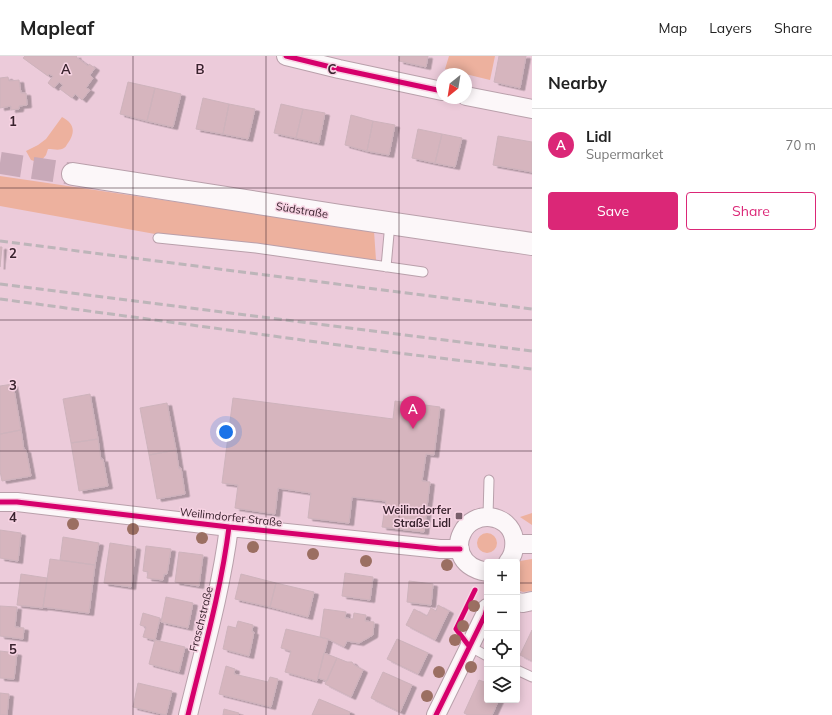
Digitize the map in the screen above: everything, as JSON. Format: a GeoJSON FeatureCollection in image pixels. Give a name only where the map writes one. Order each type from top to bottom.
{"type":"FeatureCollection","features":[{"type":"Feature","properties":{"kind":"main road","name":"Südstraße"},"geometry":{"type":"LineString","coordinates":[[73,174],[532,244]]}},
{"type":"Feature","properties":{"kind":"street"},"geometry":{"type":"LineString","coordinates":[[286,56],[436,90]]}},
{"type":"Feature","properties":{"kind":"street"},"geometry":{"type":"LineString","coordinates":[[472,97],[532,109]]}},
{"type":"Feature","properties":{"kind":"street","name":"Weilimdorfer Straße"},"geometry":{"type":"LineString","coordinates":[[0,502],[18,502],[229,527],[460,549]]}},
{"type":"Feature","properties":{"kind":"street"},"geometry":{"type":"LineString","coordinates":[[484,572],[472,567],[466,562],[460,549],[460,537],[464,528],[478,517],[488,516],[504,522],[510,528],[514,536],[523,544],[513,552],[510,559]]}},
{"type":"Feature","properties":{"kind":"street","name":"Fraschstraße"},"geometry":{"type":"LineString","coordinates":[[188,715],[218,594],[229,527]]}},
{"type":"Feature","properties":{"kind":"street"},"geometry":{"type":"LineString","coordinates":[[520,602],[532,601]]}},
{"type":"Feature","properties":{"kind":"street"},"geometry":{"type":"LineString","coordinates":[[436,715],[484,616]]}},
{"type":"Feature","properties":{"kind":"lane"},"geometry":{"type":"LineString","coordinates":[[386,267],[390,223]]}},
{"type":"Feature","properties":{"kind":"lane"},"geometry":{"type":"LineString","coordinates":[[158,238],[256,248],[423,272]]}},
{"type":"Feature","properties":{"kind":"lane"},"geometry":{"type":"LineString","coordinates":[[488,516],[489,480]]}},
{"type":"Feature","properties":{"kind":"lane"},"geometry":{"type":"LineString","coordinates":[[469,646],[484,654]]}},
{"type":"Feature","properties":{"kind":"lane"},"geometry":{"type":"LineString","coordinates":[[520,671],[532,677]]}},
{"type":"Feature","properties":{"kind":"shaded area"},"geometry":{"type":"Polygon","coordinates":[[[449,56],[495,56],[490,80],[472,76],[472,68],[445,68],[449,56]]]}},
{"type":"Feature","properties":{"kind":"shaded area"},"geometry":{"type":"Polygon","coordinates":[[[62,117],[69,122],[73,132],[71,139],[66,146],[56,150],[48,149],[46,155],[41,161],[37,162],[31,160],[26,151],[46,139],[62,117]]]}},
{"type":"Feature","properties":{"kind":"shaded area"},"geometry":{"type":"Polygon","coordinates":[[[0,176],[374,231],[376,260],[155,234],[0,206],[0,176]]]}},
{"type":"Feature","properties":{"kind":"shaded area"},"geometry":{"type":"Polygon","coordinates":[[[532,513],[532,525],[520,517],[532,513]]]}},
{"type":"Feature","properties":{"kind":"shaded area"},"geometry":{"type":"Polygon","coordinates":[[[487,533],[494,536],[497,543],[494,550],[487,553],[480,550],[477,543],[480,536],[487,533]]]}},
{"type":"Feature","properties":{"kind":"shaded area"},"geometry":{"type":"Polygon","coordinates":[[[532,559],[532,591],[520,591],[520,561],[532,559]]]}},
{"type":"Feature","properties":{"kind":"building"},"geometry":{"type":"Polygon","coordinates":[[[25,56],[77,56],[76,57],[88,66],[89,64],[95,68],[90,75],[93,78],[86,88],[90,90],[82,100],[75,94],[72,98],[60,89],[63,85],[59,82],[54,88],[48,83],[53,76],[49,74],[48,76],[23,58],[25,56]]]}},
{"type":"Feature","properties":{"kind":"building"},"geometry":{"type":"Polygon","coordinates":[[[400,56],[428,56],[426,67],[399,61],[400,56]]]}},
{"type":"Feature","properties":{"kind":"building"},"geometry":{"type":"Polygon","coordinates":[[[499,56],[526,56],[520,88],[494,82],[499,56]]]}},
{"type":"Feature","properties":{"kind":"building"},"geometry":{"type":"Polygon","coordinates":[[[8,77],[9,81],[19,80],[21,93],[26,93],[27,105],[19,106],[19,109],[11,110],[11,106],[0,108],[0,78],[8,77]]]}},
{"type":"Feature","properties":{"kind":"building"},"geometry":{"type":"Polygon","coordinates":[[[128,82],[155,88],[147,121],[120,114],[128,82]]]}},
{"type":"Feature","properties":{"kind":"building"},"geometry":{"type":"Polygon","coordinates":[[[155,88],[181,94],[173,127],[147,121],[155,88]]]}},
{"type":"Feature","properties":{"kind":"building"},"geometry":{"type":"Polygon","coordinates":[[[203,98],[229,104],[223,134],[196,129],[203,98]]]}},
{"type":"Feature","properties":{"kind":"building"},"geometry":{"type":"Polygon","coordinates":[[[229,104],[255,109],[248,139],[223,134],[229,104]]]}},
{"type":"Feature","properties":{"kind":"building"},"geometry":{"type":"Polygon","coordinates":[[[281,104],[303,109],[296,138],[274,133],[281,104]]]}},
{"type":"Feature","properties":{"kind":"building"},"geometry":{"type":"Polygon","coordinates":[[[303,109],[325,113],[319,143],[296,138],[303,109]]]}},
{"type":"Feature","properties":{"kind":"building"},"geometry":{"type":"Polygon","coordinates":[[[351,115],[373,121],[367,151],[345,145],[351,115]]]}},
{"type":"Feature","properties":{"kind":"building"},"geometry":{"type":"Polygon","coordinates":[[[373,121],[395,125],[389,155],[367,151],[373,121]]]}},
{"type":"Feature","properties":{"kind":"building"},"geometry":{"type":"Polygon","coordinates":[[[418,129],[442,134],[435,163],[412,158],[418,129]]]}},
{"type":"Feature","properties":{"kind":"building"},"geometry":{"type":"Polygon","coordinates":[[[442,134],[462,138],[455,167],[435,163],[442,134]]]}},
{"type":"Feature","properties":{"kind":"building"},"geometry":{"type":"Polygon","coordinates":[[[498,136],[532,142],[532,172],[493,165],[498,136]]]}},
{"type":"Feature","properties":{"kind":"building"},"geometry":{"type":"Polygon","coordinates":[[[0,247],[2,247],[0,267],[0,247]]]}},
{"type":"Feature","properties":{"kind":"building"},"geometry":{"type":"Polygon","coordinates":[[[13,384],[21,430],[0,434],[0,386],[13,384]]]}},
{"type":"Feature","properties":{"kind":"building"},"geometry":{"type":"Polygon","coordinates":[[[90,394],[98,439],[71,443],[63,399],[90,394]]]}},
{"type":"Feature","properties":{"kind":"building"},"geometry":{"type":"Polygon","coordinates":[[[233,398],[393,419],[395,401],[440,407],[434,455],[426,454],[422,481],[430,482],[424,532],[382,527],[386,501],[352,497],[349,523],[308,518],[311,493],[278,488],[275,514],[235,508],[238,485],[222,483],[233,398]]]}},
{"type":"Feature","properties":{"kind":"building"},"geometry":{"type":"Polygon","coordinates":[[[167,403],[176,450],[149,455],[140,408],[167,403]]]}},
{"type":"Feature","properties":{"kind":"building"},"geometry":{"type":"Polygon","coordinates":[[[21,430],[24,450],[26,450],[31,476],[2,481],[0,471],[0,434],[21,430]]]}},
{"type":"Feature","properties":{"kind":"building"},"geometry":{"type":"Polygon","coordinates":[[[98,439],[101,460],[103,459],[108,486],[79,491],[71,443],[98,439]]]}},
{"type":"Feature","properties":{"kind":"building"},"geometry":{"type":"Polygon","coordinates":[[[176,450],[179,469],[181,468],[185,494],[157,499],[149,455],[176,450]]]}},
{"type":"Feature","properties":{"kind":"building"},"geometry":{"type":"Polygon","coordinates":[[[0,530],[21,533],[18,561],[0,558],[0,530]]]}},
{"type":"Feature","properties":{"kind":"building"},"geometry":{"type":"Polygon","coordinates":[[[63,537],[99,543],[95,565],[60,560],[63,537]]]}},
{"type":"Feature","properties":{"kind":"building"},"geometry":{"type":"Polygon","coordinates":[[[110,543],[136,547],[131,587],[104,583],[110,543]]]}},
{"type":"Feature","properties":{"kind":"building"},"geometry":{"type":"Polygon","coordinates":[[[146,546],[171,549],[167,574],[164,574],[163,580],[147,578],[148,572],[143,571],[146,546]]]}},
{"type":"Feature","properties":{"kind":"building"},"geometry":{"type":"Polygon","coordinates":[[[179,552],[203,555],[199,586],[175,582],[179,552]]]}},
{"type":"Feature","properties":{"kind":"building"},"geometry":{"type":"Polygon","coordinates":[[[50,559],[95,565],[89,613],[43,607],[50,559]]]}},
{"type":"Feature","properties":{"kind":"building"},"geometry":{"type":"Polygon","coordinates":[[[345,573],[373,577],[370,600],[342,596],[345,573]]]}},
{"type":"Feature","properties":{"kind":"building"},"geometry":{"type":"Polygon","coordinates":[[[21,574],[47,578],[43,608],[17,605],[21,574]]]}},
{"type":"Feature","properties":{"kind":"building"},"geometry":{"type":"Polygon","coordinates":[[[241,574],[276,583],[270,607],[235,599],[241,574]]]}},
{"type":"Feature","properties":{"kind":"building"},"geometry":{"type":"Polygon","coordinates":[[[409,581],[433,584],[431,605],[407,602],[409,581]]]}},
{"type":"Feature","properties":{"kind":"building"},"geometry":{"type":"Polygon","coordinates":[[[276,583],[314,592],[308,617],[270,607],[276,583]]]}},
{"type":"Feature","properties":{"kind":"building"},"geometry":{"type":"Polygon","coordinates":[[[166,597],[193,603],[188,628],[161,622],[166,597]]]}},
{"type":"Feature","properties":{"kind":"building"},"geometry":{"type":"Polygon","coordinates":[[[438,605],[449,611],[435,640],[406,625],[414,609],[427,616],[431,608],[436,611],[438,605]]]}},
{"type":"Feature","properties":{"kind":"building"},"geometry":{"type":"Polygon","coordinates":[[[0,606],[17,607],[15,627],[24,628],[23,639],[0,636],[0,606]]]}},
{"type":"Feature","properties":{"kind":"building"},"geometry":{"type":"Polygon","coordinates":[[[324,609],[346,612],[345,618],[353,619],[354,613],[366,615],[365,621],[374,622],[373,635],[359,643],[347,641],[344,647],[328,639],[320,637],[324,609]]]}},
{"type":"Feature","properties":{"kind":"building"},"geometry":{"type":"Polygon","coordinates":[[[143,613],[160,618],[155,640],[143,637],[146,627],[140,625],[143,613]]]}},
{"type":"Feature","properties":{"kind":"building"},"geometry":{"type":"Polygon","coordinates":[[[238,621],[253,625],[252,632],[254,632],[249,656],[223,649],[228,626],[236,628],[238,621]]]}},
{"type":"Feature","properties":{"kind":"building"},"geometry":{"type":"Polygon","coordinates":[[[286,629],[328,639],[317,681],[285,672],[291,651],[281,648],[286,629]]]}},
{"type":"Feature","properties":{"kind":"building"},"geometry":{"type":"Polygon","coordinates":[[[532,630],[532,661],[520,655],[532,630]]]}},
{"type":"Feature","properties":{"kind":"building"},"geometry":{"type":"Polygon","coordinates":[[[397,639],[428,653],[418,674],[387,659],[397,639]]]}},
{"type":"Feature","properties":{"kind":"building"},"geometry":{"type":"Polygon","coordinates":[[[155,640],[185,647],[179,672],[149,664],[155,640]]]}},
{"type":"Feature","properties":{"kind":"building"},"geometry":{"type":"Polygon","coordinates":[[[0,651],[17,653],[14,679],[0,678],[0,651]]]}},
{"type":"Feature","properties":{"kind":"building"},"geometry":{"type":"Polygon","coordinates":[[[324,653],[337,658],[327,681],[318,678],[324,653]]]}},
{"type":"Feature","properties":{"kind":"building"},"geometry":{"type":"Polygon","coordinates":[[[337,658],[347,662],[352,662],[354,665],[363,670],[351,697],[325,684],[337,658]]]}},
{"type":"Feature","properties":{"kind":"building"},"geometry":{"type":"Polygon","coordinates":[[[226,666],[235,669],[234,674],[268,682],[270,677],[278,679],[271,707],[219,694],[226,666]]]}},
{"type":"Feature","properties":{"kind":"building"},"geometry":{"type":"Polygon","coordinates":[[[383,672],[412,685],[400,712],[371,698],[383,672]]]}},
{"type":"Feature","properties":{"kind":"building"},"geometry":{"type":"Polygon","coordinates":[[[479,680],[484,682],[484,703],[498,703],[492,715],[468,715],[464,713],[479,680]]]}},
{"type":"Feature","properties":{"kind":"building"},"geometry":{"type":"Polygon","coordinates":[[[138,683],[172,691],[166,715],[133,707],[138,683]]]}},
{"type":"Feature","properties":{"kind":"building"},"geometry":{"type":"Polygon","coordinates":[[[0,693],[9,694],[7,715],[0,715],[0,693]]]}},
{"type":"Feature","properties":{"kind":"building"},"geometry":{"type":"Polygon","coordinates":[[[319,699],[350,712],[349,715],[312,715],[319,699]]]}},
{"type":"Feature","properties":{"kind":"building"},"geometry":{"type":"Polygon","coordinates":[[[224,709],[239,713],[238,715],[223,715],[224,709]]]}},
{"type":"Feature","properties":{"kind":"tunnel"},"geometry":{"type":"LineString","coordinates":[[0,163],[73,174]]}},
{"type":"Feature","properties":{"kind":"railway"},"geometry":{"type":"LineString","coordinates":[[0,241],[532,309]]}},
{"type":"Feature","properties":{"kind":"railway"},"geometry":{"type":"LineString","coordinates":[[0,284],[532,351]]}},
{"type":"Feature","properties":{"kind":"railway"},"geometry":{"type":"LineString","coordinates":[[0,299],[398,353],[532,369]]}},
{"type":"Feature","properties":{"kind":"cycle path"},"geometry":{"type":"LineString","coordinates":[[286,56],[436,90]]}},
{"type":"Feature","properties":{"kind":"cycle path"},"geometry":{"type":"LineString","coordinates":[[0,502],[17,502],[229,527],[440,549],[460,549]]}},
{"type":"Feature","properties":{"kind":"cycle path"},"geometry":{"type":"LineString","coordinates":[[188,715],[216,598],[226,551],[229,527]]}},
{"type":"Feature","properties":{"kind":"cycle path"},"geometry":{"type":"LineString","coordinates":[[469,646],[456,629],[475,590]]}},
{"type":"Feature","properties":{"kind":"cycle path"},"geometry":{"type":"LineString","coordinates":[[436,715],[484,617]]}},
{"type":"Feature","properties":{"kind":"place","name":"Lidl"},"geometry":{"type":"Point","coordinates":[413,429]}},
{"type":"Feature","properties":{"kind":"place","name":"Weilimdorfer Straße Lidl"},"geometry":{"type":"Point","coordinates":[459,516]}}]}
